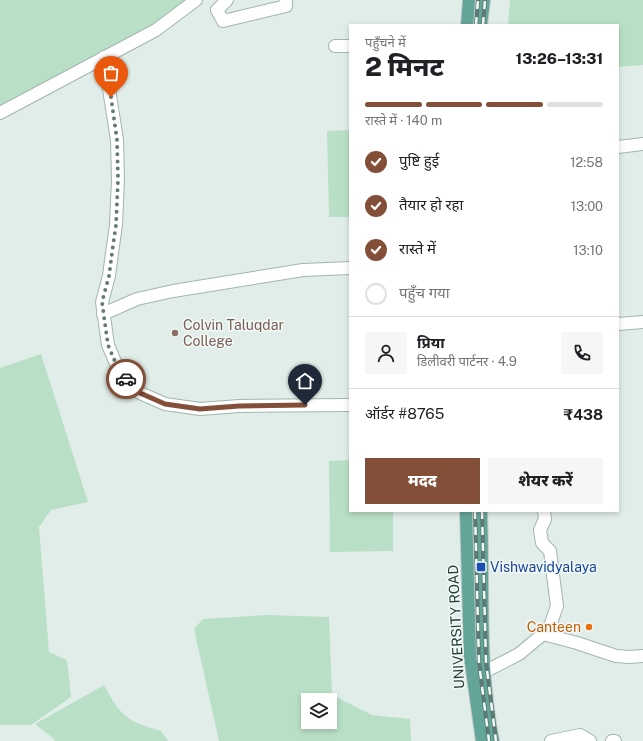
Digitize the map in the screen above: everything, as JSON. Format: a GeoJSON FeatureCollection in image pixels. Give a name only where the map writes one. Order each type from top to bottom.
{"type":"FeatureCollection","features":[{"type":"Feature","properties":{"kind":"main road"},"geometry":{"type":"LineString","coordinates":[[467,24],[468,0]]}},
{"type":"Feature","properties":{"kind":"main road"},"geometry":{"type":"LineString","coordinates":[[481,24],[484,0]]}},
{"type":"Feature","properties":{"kind":"main road","name":"UNIVERSITY ROAD"},"geometry":{"type":"LineString","coordinates":[[466,512],[470,656],[478,673],[492,741]]}},
{"type":"Feature","properties":{"kind":"main road","name":"UNIVERSITY ROAD"},"geometry":{"type":"LineString","coordinates":[[481,512],[478,673],[482,741]]}},
{"type":"Feature","properties":{"kind":"street"},"geometry":{"type":"LineString","coordinates":[[0,113],[156,30],[196,0]]}},
{"type":"Feature","properties":{"kind":"street"},"geometry":{"type":"LineString","coordinates":[[227,0],[217,10],[223,21],[286,6],[286,0]]}},
{"type":"Feature","properties":{"kind":"street"},"geometry":{"type":"LineString","coordinates":[[335,46],[349,46]]}},
{"type":"Feature","properties":{"kind":"street"},"geometry":{"type":"LineString","coordinates":[[104,57],[117,140],[118,179],[116,225],[109,276],[102,302],[108,345],[119,371],[140,393],[165,404],[200,409],[239,406],[349,405]]}},
{"type":"Feature","properties":{"kind":"street"},"geometry":{"type":"LineString","coordinates":[[619,147],[643,144]]}},
{"type":"Feature","properties":{"kind":"street"},"geometry":{"type":"LineString","coordinates":[[103,314],[137,299],[173,291],[303,270],[349,268]]}},
{"type":"Feature","properties":{"kind":"street"},"geometry":{"type":"LineString","coordinates":[[619,324],[643,322]]}},
{"type":"Feature","properties":{"kind":"street"},"geometry":{"type":"LineString","coordinates":[[478,673],[519,654],[549,628],[557,606],[550,551],[542,543],[540,530],[545,519],[544,512]]}},
{"type":"Feature","properties":{"kind":"street"},"geometry":{"type":"LineString","coordinates":[[543,634],[616,656],[643,656]]}},
{"type":"Feature","properties":{"kind":"street"},"geometry":{"type":"LineString","coordinates":[[551,741],[580,735],[590,741]]}},
{"type":"Feature","properties":{"kind":"green space"},"geometry":{"type":"Polygon","coordinates":[[[0,0],[191,0],[184,6],[102,55],[0,111],[0,0]]]}},
{"type":"Feature","properties":{"kind":"green space"},"geometry":{"type":"Polygon","coordinates":[[[510,0],[643,0],[643,65],[619,67],[619,24],[508,24],[510,0]]]}},
{"type":"Feature","properties":{"kind":"green space"},"geometry":{"type":"Polygon","coordinates":[[[349,130],[349,217],[329,217],[327,131],[349,130]]]}},
{"type":"Feature","properties":{"kind":"green space"},"geometry":{"type":"Polygon","coordinates":[[[41,354],[88,502],[51,510],[39,527],[49,652],[67,660],[71,697],[31,725],[0,725],[0,368],[41,354]]]}},
{"type":"Feature","properties":{"kind":"green space"},"geometry":{"type":"Polygon","coordinates":[[[349,460],[349,512],[393,512],[393,551],[330,552],[329,461],[349,460]]]}},
{"type":"Feature","properties":{"kind":"green space"},"geometry":{"type":"Polygon","coordinates":[[[266,615],[329,617],[332,693],[301,693],[301,729],[337,729],[337,698],[372,715],[410,719],[411,741],[219,741],[194,629],[203,619],[266,615]]]}},
{"type":"Feature","properties":{"kind":"green space"},"geometry":{"type":"Polygon","coordinates":[[[104,685],[120,711],[133,721],[161,731],[168,741],[55,741],[35,724],[104,685]]]}},
{"type":"Feature","properties":{"kind":"railway"},"geometry":{"type":"LineString","coordinates":[[476,24],[478,0]]}},
{"type":"Feature","properties":{"kind":"railway"},"geometry":{"type":"LineString","coordinates":[[483,24],[485,0]]}},
{"type":"Feature","properties":{"kind":"railway"},"geometry":{"type":"LineString","coordinates":[[475,512],[479,663],[489,741]]}},
{"type":"Feature","properties":{"kind":"railway"},"geometry":{"type":"LineString","coordinates":[[482,512],[486,662],[496,741]]}},
{"type":"Feature","properties":{"kind":"way so far"},"geometry":{"type":"LineString","coordinates":[[111,97],[117,140],[118,179],[116,225],[109,276],[102,302],[108,345],[119,371],[126,379]]}},
{"type":"Feature","properties":{"kind":"place","name":"Colvin Taluqdar College"},"geometry":{"type":"Point","coordinates":[175,333]}},
{"type":"Feature","properties":{"kind":"place","name":"Vishwavidyalaya"},"geometry":{"type":"Point","coordinates":[481,567]}},
{"type":"Feature","properties":{"kind":"place","name":"Canteen"},"geometry":{"type":"Point","coordinates":[589,627]}},
{"type":"Feature","properties":{"kind":"route"},"geometry":{"type":"LineString","coordinates":[[126,379],[140,393],[165,404],[200,409],[239,406],[305,405]]}}]}
